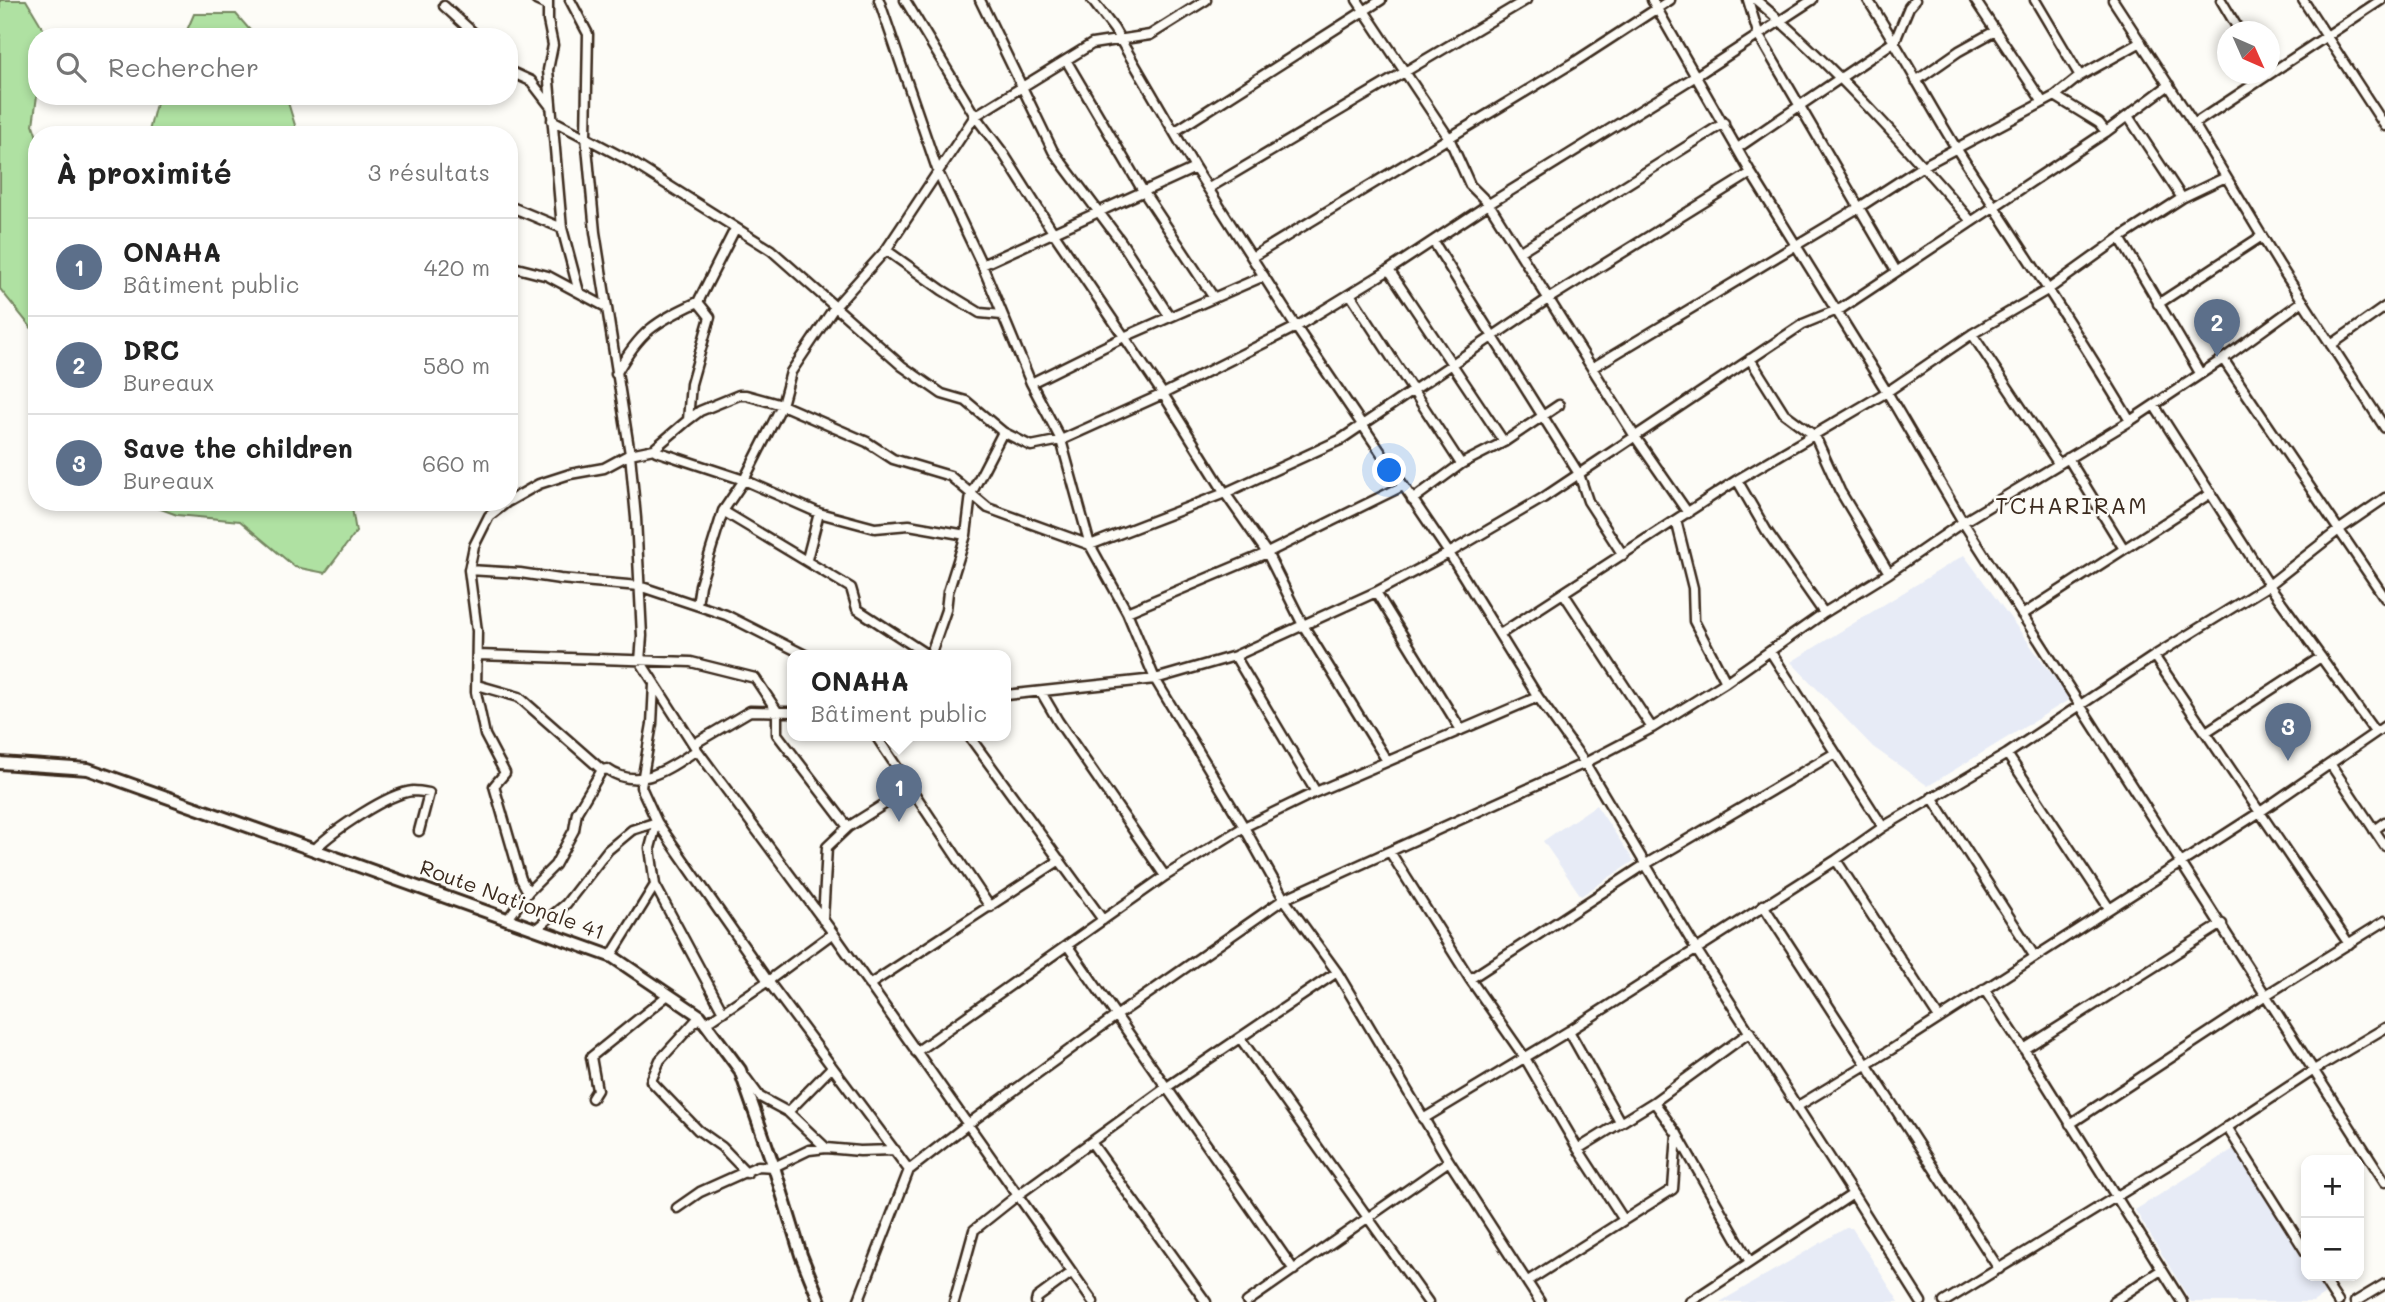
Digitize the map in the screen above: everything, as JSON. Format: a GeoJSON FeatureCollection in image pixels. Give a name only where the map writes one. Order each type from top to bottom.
{"type":"FeatureCollection","features":[{"type":"Feature","properties":{"kind":"street"},"geometry":{"type":"LineString","coordinates":[[536,0],[547,3],[553,46],[548,70],[562,228],[579,292]]}},
{"type":"Feature","properties":{"kind":"street"},"geometry":{"type":"LineString","coordinates":[[570,0],[588,34],[586,136],[595,232],[630,454],[642,636],[640,661],[695,747],[833,933],[1093,1302]]}},
{"type":"Feature","properties":{"kind":"street"},"geometry":{"type":"LineString","coordinates":[[879,0],[938,172],[982,265],[1031,383],[1061,440],[1090,545],[1127,612],[1155,679],[1284,899],[1337,972],[1383,1046],[1423,1119],[1541,1302]]}},
{"type":"Feature","properties":{"kind":"street"},"geometry":{"type":"LineString","coordinates":[[905,0],[975,116],[1003,153],[1266,554],[1303,625],[1387,761]]}},
{"type":"Feature","properties":{"kind":"street"},"geometry":{"type":"LineString","coordinates":[[980,0],[1053,150],[1122,243],[1170,317]]}},
{"type":"Feature","properties":{"kind":"street"},"geometry":{"type":"LineString","coordinates":[[1093,0],[1296,327],[1449,553],[1538,697],[1586,763],[1696,948],[1921,1302]]}},
{"type":"Feature","properties":{"kind":"street"},"geometry":{"type":"LineString","coordinates":[[1357,0],[1449,138],[1470,185],[1489,204],[1636,438],[1688,513]]}},
{"type":"Feature","properties":{"kind":"street"},"geometry":{"type":"LineString","coordinates":[[1174,132],[1381,0]]}},
{"type":"Feature","properties":{"kind":"street"},"geometry":{"type":"LineString","coordinates":[[1209,188],[1526,0]]}},
{"type":"Feature","properties":{"kind":"street"},"geometry":{"type":"LineString","coordinates":[[1653,0],[1751,173],[1887,392],[1963,522],[2385,1182]]}},
{"type":"Feature","properties":{"kind":"street"},"geometry":{"type":"LineString","coordinates":[[1252,257],[1670,0]]}},
{"type":"Feature","properties":{"kind":"street"},"geometry":{"type":"LineString","coordinates":[[1748,0],[1759,36],[1896,271]]}},
{"type":"Feature","properties":{"kind":"street"},"geometry":{"type":"LineString","coordinates":[[1756,0],[1840,80],[1923,166],[1971,221]]}},
{"type":"Feature","properties":{"kind":"street"},"geometry":{"type":"LineString","coordinates":[[552,120],[586,136],[771,250],[902,366],[942,394],[966,401],[1003,432],[1031,446],[1061,440],[1163,394],[1296,327],[1696,76],[1812,0]]}},
{"type":"Feature","properties":{"kind":"street"},"geometry":{"type":"LineString","coordinates":[[1868,0],[1957,148],[2049,289],[2130,421]]}},
{"type":"Feature","properties":{"kind":"street"},"geometry":{"type":"LineString","coordinates":[[1739,148],[1895,41],[1909,7],[1915,0]]}},
{"type":"Feature","properties":{"kind":"street"},"geometry":{"type":"LineString","coordinates":[[1975,0],[2042,101]]}},
{"type":"Feature","properties":{"kind":"street"},"geometry":{"type":"LineString","coordinates":[[2035,0],[2080,76]]}},
{"type":"Feature","properties":{"kind":"street"},"geometry":{"type":"LineString","coordinates":[[2113,0],[2385,428]]}},
{"type":"Feature","properties":{"kind":"street"},"geometry":{"type":"LineString","coordinates":[[2221,0],[2233,21]]}},
{"type":"Feature","properties":{"kind":"street"},"geometry":{"type":"LineString","coordinates":[[2303,0],[2385,126]]}},
{"type":"Feature","properties":{"kind":"street"},"geometry":{"type":"LineString","coordinates":[[2280,67],[2381,0]]}},
{"type":"Feature","properties":{"kind":"street"},"geometry":{"type":"LineString","coordinates":[[697,605],[700,585],[723,511],[744,480],[782,405],[791,372],[834,308],[886,250],[975,116],[1092,44],[1150,35],[1202,1]]}},
{"type":"Feature","properties":{"kind":"street"},"geometry":{"type":"LineString","coordinates":[[444,6],[468,28]]}},
{"type":"Feature","properties":{"kind":"street"},"geometry":{"type":"LineString","coordinates":[[1916,81],[1994,31]]}},
{"type":"Feature","properties":{"kind":"street"},"geometry":{"type":"LineString","coordinates":[[1592,368],[1796,246],[1923,166],[2055,96],[2080,76],[2141,42]]}},
{"type":"Feature","properties":{"kind":"street"},"geometry":{"type":"LineString","coordinates":[[1066,60],[1143,191],[1214,298]]}},
{"type":"Feature","properties":{"kind":"street"},"geometry":{"type":"LineString","coordinates":[[518,75],[531,81],[552,108]]}},
{"type":"Feature","properties":{"kind":"street"},"geometry":{"type":"LineString","coordinates":[[2194,124],[2254,84]]}},
{"type":"Feature","properties":{"kind":"street"},"geometry":{"type":"LineString","coordinates":[[1011,695],[1155,679],[1235,656],[1376,592],[1449,553],[1636,438],[1803,324],[1836,310],[2106,132],[2169,85]]}},
{"type":"Feature","properties":{"kind":"street"},"geometry":{"type":"LineString","coordinates":[[2055,96],[2099,122],[2106,132]]}},
{"type":"Feature","properties":{"kind":"street"},"geometry":{"type":"LineString","coordinates":[[2128,116],[2182,198]]}},
{"type":"Feature","properties":{"kind":"street"},"geometry":{"type":"LineString","coordinates":[[1519,252],[1724,123]]}},
{"type":"Feature","properties":{"kind":"street"},"geometry":{"type":"LineString","coordinates":[[982,265],[1195,168]]}},
{"type":"Feature","properties":{"kind":"street"},"geometry":{"type":"LineString","coordinates":[[518,496],[539,484],[570,474],[604,468],[630,454],[654,449],[701,411],[739,395],[746,395],[782,405],[867,442],[893,459],[950,476],[988,508],[1090,545],[1224,493],[1340,440],[1548,299],[1751,173]]}},
{"type":"Feature","properties":{"kind":"street"},"geometry":{"type":"LineString","coordinates":[[1500,634],[1737,480],[1887,392],[1972,334],[2049,289],[2182,198],[2226,177]]}},
{"type":"Feature","properties":{"kind":"street"},"geometry":{"type":"LineString","coordinates":[[518,210],[562,228]]}},
{"type":"Feature","properties":{"kind":"street"},"geometry":{"type":"LineString","coordinates":[[616,374],[642,335],[656,323],[698,302],[735,229]]}},
{"type":"Feature","properties":{"kind":"street"},"geometry":{"type":"LineString","coordinates":[[2158,304],[2262,236]]}},
{"type":"Feature","properties":{"kind":"street"},"geometry":{"type":"LineString","coordinates":[[2120,238],[2200,373]]}},
{"type":"Feature","properties":{"kind":"street"},"geometry":{"type":"LineString","coordinates":[[1433,241],[1579,474],[1588,501],[1623,555]]}},
{"type":"Feature","properties":{"kind":"street"},"geometry":{"type":"LineString","coordinates":[[886,250],[980,313],[1002,315]]}},
{"type":"Feature","properties":{"kind":"street"},"geometry":{"type":"LineString","coordinates":[[518,268],[548,276],[606,307]]}},
{"type":"Feature","properties":{"kind":"street"},"geometry":{"type":"LineString","coordinates":[[1389,270],[1504,442]]}},
{"type":"Feature","properties":{"kind":"street"},"geometry":{"type":"LineString","coordinates":[[1031,383],[1124,337],[1264,276]]}},
{"type":"Feature","properties":{"kind":"street"},"geometry":{"type":"LineString","coordinates":[[1350,294],[1461,464]]}},
{"type":"Feature","properties":{"kind":"street"},"geometry":{"type":"LineString","coordinates":[[858,1302],[909,1170],[1116,1016],[1284,899],[1586,763],[1652,728],[1726,682],[1824,613],[1889,573],[1963,522],[2130,421],[2303,301]]}},
{"type":"Feature","properties":{"kind":"street"},"geometry":{"type":"LineString","coordinates":[[688,420],[691,384],[710,317],[698,302]]}},
{"type":"Feature","properties":{"kind":"street"},"geometry":{"type":"LineString","coordinates":[[2331,345],[2385,307]]}},
{"type":"Feature","properties":{"kind":"street"},"geometry":{"type":"LineString","coordinates":[[1972,334],[2058,463]]}},
{"type":"Feature","properties":{"kind":"street"},"geometry":{"type":"LineString","coordinates":[[1750,359],[1784,413],[1815,436],[1840,491],[1889,573]]}},
{"type":"Feature","properties":{"kind":"street"},"geometry":{"type":"LineString","coordinates":[[2223,359],[2385,598]]}},
{"type":"Feature","properties":{"kind":"street"},"geometry":{"type":"LineString","coordinates":[[1412,500],[1461,464],[1504,442],[1559,405]]}},
{"type":"Feature","properties":{"kind":"street"},"geometry":{"type":"LineString","coordinates":[[2154,405],[2269,585],[2375,732]]}},
{"type":"Feature","properties":{"kind":"street"},"geometry":{"type":"LineString","coordinates":[[931,650],[946,610],[948,592],[965,535],[971,494],[1003,432]]}},
{"type":"Feature","properties":{"kind":"street"},"geometry":{"type":"LineString","coordinates":[[654,449],[744,480],[818,513],[874,528],[909,525],[965,535]]}},
{"type":"Feature","properties":{"kind":"street"},"geometry":{"type":"LineString","coordinates":[[2068,458],[2124,549]]}},
{"type":"Feature","properties":{"kind":"street"},"geometry":{"type":"LineString","coordinates":[[1737,480],[1766,530],[1824,613]]}},
{"type":"Feature","properties":{"kind":"street"},"geometry":{"type":"LineString","coordinates":[[1127,612],[1266,554],[1403,486]]}},
{"type":"Feature","properties":{"kind":"street"},"geometry":{"type":"LineString","coordinates":[[2022,615],[2211,493]]}},
{"type":"Feature","properties":{"kind":"street"},"geometry":{"type":"LineString","coordinates":[[1423,1119],[1569,1031],[1883,827],[2007,754],[2154,656],[2269,585],[2340,529],[2385,498]]}},
{"type":"Feature","properties":{"kind":"street"},"geometry":{"type":"LineString","coordinates":[[495,511],[488,516],[474,546],[468,570],[477,631],[475,692],[485,735],[505,773],[494,786],[521,879],[528,892]]}},
{"type":"Feature","properties":{"kind":"street"},"geometry":{"type":"LineString","coordinates":[[723,511],[807,559],[851,588],[857,608],[920,650]]}},
{"type":"Feature","properties":{"kind":"street"},"geometry":{"type":"LineString","coordinates":[[807,559],[818,513]]}},
{"type":"Feature","properties":{"kind":"street"},"geometry":{"type":"LineString","coordinates":[[1676,520],[1693,588],[1694,621],[1726,682]]}},
{"type":"Feature","properties":{"kind":"street"},"geometry":{"type":"LineString","coordinates":[[468,570],[639,586],[726,615],[795,650]]}},
{"type":"Feature","properties":{"kind":"street"},"geometry":{"type":"LineString","coordinates":[[1376,592],[1461,730]]}},
{"type":"Feature","properties":{"kind":"street"},"geometry":{"type":"LineString","coordinates":[[1564,594],[1652,728]]}},
{"type":"Feature","properties":{"kind":"street"},"geometry":{"type":"LineString","coordinates":[[1770,651],[1883,827]]}},
{"type":"Feature","properties":{"kind":"street"},"geometry":{"type":"LineString","coordinates":[[477,655],[691,662],[755,678],[777,711],[777,734],[848,827]]}},
{"type":"Feature","properties":{"kind":"street"},"geometry":{"type":"LineString","coordinates":[[1235,656],[1316,792]]}},
{"type":"Feature","properties":{"kind":"street"},"geometry":{"type":"LineString","coordinates":[[2154,656],[2349,944]]}},
{"type":"Feature","properties":{"kind":"street"},"geometry":{"type":"LineString","coordinates":[[2206,732],[2321,657]]}},
{"type":"Feature","properties":{"kind":"street"},"geometry":{"type":"LineString","coordinates":[[654,684],[652,724],[641,787],[657,822],[768,981],[909,1170]]}},
{"type":"Feature","properties":{"kind":"street"},"geometry":{"type":"LineString","coordinates":[[477,685],[519,697],[602,770],[607,769],[617,776],[644,779],[662,773],[695,747],[750,711],[787,712]]}},
{"type":"Feature","properties":{"kind":"street"},"geometry":{"type":"LineString","coordinates":[[1041,692],[1058,722],[1165,876]]}},
{"type":"Feature","properties":{"kind":"street"},"geometry":{"type":"LineString","coordinates":[[916,1052],[1165,876],[1244,827],[1316,792],[1538,697]]}},
{"type":"Feature","properties":{"kind":"street"},"geometry":{"type":"LineString","coordinates":[[1798,1106],[1867,1065],[2260,812],[2385,726]]}},
{"type":"Feature","properties":{"kind":"street"},"geometry":{"type":"LineString","coordinates":[[879,741],[990,907]]}},
{"type":"Feature","properties":{"kind":"street"},"geometry":{"type":"LineString","coordinates":[[973,741],[1103,920]]}},
{"type":"Feature","properties":{"kind":"street"},"geometry":{"type":"LineString","coordinates":[[1470,979],[1646,864],[1835,753]]}},
{"type":"Feature","properties":{"kind":"street"},"geometry":{"type":"LineString","coordinates":[[2007,754],[2109,908]]}},
{"type":"Feature","properties":{"kind":"street","name":"Route Nationale 41"},"geometry":{"type":"LineString","coordinates":[[0,763],[89,769],[611,956],[702,1020],[740,1070],[820,1302]]}},
{"type":"Feature","properties":{"kind":"street"},"geometry":{"type":"LineString","coordinates":[[2331,765],[2385,846]]}},
{"type":"Feature","properties":{"kind":"street"},"geometry":{"type":"LineString","coordinates":[[507,920],[528,892],[555,865],[574,830],[578,812],[602,770]]}},
{"type":"Feature","properties":{"kind":"street"},"geometry":{"type":"LineString","coordinates":[[823,920],[827,847],[848,827],[910,788]]}},
{"type":"Feature","properties":{"kind":"street"},"geometry":{"type":"LineString","coordinates":[[315,849],[328,835],[380,804],[411,791],[429,793],[419,831]]}},
{"type":"Feature","properties":{"kind":"street"},"geometry":{"type":"LineString","coordinates":[[1932,797],[2035,957]]}},
{"type":"Feature","properties":{"kind":"street"},"geometry":{"type":"LineString","coordinates":[[657,822],[650,848],[655,885],[723,1012]]}},
{"type":"Feature","properties":{"kind":"street"},"geometry":{"type":"LineString","coordinates":[[536,929],[566,904],[608,850],[632,830],[657,822]]}},
{"type":"Feature","properties":{"kind":"street"},"geometry":{"type":"LineString","coordinates":[[2374,830],[2385,822]]}},
{"type":"Feature","properties":{"kind":"street"},"geometry":{"type":"LineString","coordinates":[[1390,852],[1470,979],[1525,1058],[1578,1149],[1624,1220]]}},
{"type":"Feature","properties":{"kind":"street"},"geometry":{"type":"LineString","coordinates":[[869,985],[1060,860]]}},
{"type":"Feature","properties":{"kind":"street"},"geometry":{"type":"LineString","coordinates":[[1836,860],[1939,1018]]}},
{"type":"Feature","properties":{"kind":"street"},"geometry":{"type":"LineString","coordinates":[[611,956],[655,885]]}},
{"type":"Feature","properties":{"kind":"street"},"geometry":{"type":"LineString","coordinates":[[1763,905],[1999,1269]]}},
{"type":"Feature","properties":{"kind":"street"},"geometry":{"type":"LineString","coordinates":[[2070,1124],[2266,995],[2385,921]]}},
{"type":"Feature","properties":{"kind":"street"},"geometry":{"type":"LineString","coordinates":[[2024,1049],[2222,925]]}},
{"type":"Feature","properties":{"kind":"street"},"geometry":{"type":"LineString","coordinates":[[747,1173],[722,1147],[673,1106],[651,1081],[660,1060],[702,1020],[723,1012],[833,933]]}},
{"type":"Feature","properties":{"kind":"street"},"geometry":{"type":"LineString","coordinates":[[1067,945],[1294,1270]]}},
{"type":"Feature","properties":{"kind":"street"},"geometry":{"type":"LineString","coordinates":[[954,1302],[974,1230],[1167,1087],[1337,972]]}},
{"type":"Feature","properties":{"kind":"street"},"geometry":{"type":"LineString","coordinates":[[1984,989],[2182,1302]]}},
{"type":"Feature","properties":{"kind":"street"},"geometry":{"type":"LineString","coordinates":[[592,1098],[597,1090],[591,1057],[668,995]]}},
{"type":"Feature","properties":{"kind":"street"},"geometry":{"type":"LineString","coordinates":[[1944,1302],[2385,1028]]}},
{"type":"Feature","properties":{"kind":"street"},"geometry":{"type":"LineString","coordinates":[[1569,1031],[1620,1122]]}},
{"type":"Feature","properties":{"kind":"street"},"geometry":{"type":"LineString","coordinates":[[1578,1149],[1654,1102],[1750,1032]]}},
{"type":"Feature","properties":{"kind":"street"},"geometry":{"type":"LineString","coordinates":[[1240,1038],[1428,1302]]}},
{"type":"Feature","properties":{"kind":"street"},"geometry":{"type":"LineString","coordinates":[[788,1111],[832,1067]]}},
{"type":"Feature","properties":{"kind":"street"},"geometry":{"type":"LineString","coordinates":[[740,1070],[760,1097],[788,1111],[826,1148]]}},
{"type":"Feature","properties":{"kind":"street"},"geometry":{"type":"LineString","coordinates":[[1654,1102],[1677,1134],[1750,1262]]}},
{"type":"Feature","properties":{"kind":"street"},"geometry":{"type":"LineString","coordinates":[[2227,1127],[2301,1244]]}},
{"type":"Feature","properties":{"kind":"street"},"geometry":{"type":"LineString","coordinates":[[1528,1282],[1673,1189],[1677,1134]]}},
{"type":"Feature","properties":{"kind":"street"},"geometry":{"type":"LineString","coordinates":[[1091,1142],[1206,1302]]}},
{"type":"Feature","properties":{"kind":"street"},"geometry":{"type":"LineString","coordinates":[[677,1208],[700,1192],[758,1166],[774,1167],[809,1150],[895,1150]]}},
{"type":"Feature","properties":{"kind":"street"},"geometry":{"type":"LineString","coordinates":[[1247,1302],[1449,1161]]}},
{"type":"Feature","properties":{"kind":"street"},"geometry":{"type":"LineString","coordinates":[[1690,1302],[1853,1194]]}},
{"type":"Feature","properties":{"kind":"street"},"geometry":{"type":"LineString","coordinates":[[2113,1302],[2161,1270]]}},
{"type":"Feature","properties":{"kind":"street"},"geometry":{"type":"LineString","coordinates":[[1036,1302],[1037,1298],[1071,1273]]}},
{"type":"Feature","properties":{"kind":"street"},"geometry":{"type":"LineString","coordinates":[[2324,1281],[2338,1302]]}},
{"type":"Feature","properties":{"kind":"street"},"geometry":{"type":"LineString","coordinates":[[2355,1302],[2385,1284]]}},
{"type":"Feature","properties":{"kind":"shaded area"},"geometry":{"type":"Polygon","coordinates":[[[1964,555],[2070,699],[1928,786],[1873,747],[1791,662],[1964,555]]]}},
{"type":"Feature","properties":{"kind":"shaded area"},"geometry":{"type":"Polygon","coordinates":[[[1596,805],[1634,861],[1581,896],[1543,841],[1596,805]]]}},
{"type":"Feature","properties":{"kind":"shaded area"},"geometry":{"type":"Polygon","coordinates":[[[2235,1148],[2301,1256],[2301,1281],[2317,1281],[2325,1294],[2313,1302],[2191,1302],[2135,1210],[2235,1148]]]}},
{"type":"Feature","properties":{"kind":"shaded area"},"geometry":{"type":"Polygon","coordinates":[[[1846,1228],[1852,1228],[1899,1302],[1720,1302],[1846,1228]]]}},
{"type":"Feature","properties":{"kind":"green space"},"geometry":{"type":"Polygon","coordinates":[[[0,0],[26,0],[43,28],[28,28],[28,105],[36,105],[33,126],[28,126],[28,324],[0,289],[0,0]]]}},
{"type":"Feature","properties":{"kind":"green space"},"geometry":{"type":"Polygon","coordinates":[[[194,14],[236,14],[248,28],[188,28],[194,14]]]}},
{"type":"Feature","properties":{"kind":"green space"},"geometry":{"type":"Polygon","coordinates":[[[156,105],[289,105],[295,126],[150,126],[156,105]]]}},
{"type":"Feature","properties":{"kind":"green space"},"geometry":{"type":"Polygon","coordinates":[[[166,511],[352,511],[356,532],[325,573],[295,567],[240,521],[177,515],[166,511]]]}},
{"type":"Feature","properties":{"kind":"place","name":"DRC"},"geometry":{"type":"Point","coordinates":[2217,357]}},
{"type":"Feature","properties":{"kind":"place","name":"Save the children"},"geometry":{"type":"Point","coordinates":[2288,761]}},
{"type":"Feature","properties":{"kind":"place","name":"ONAHA"},"geometry":{"type":"Point","coordinates":[899,822]}},
{"type":"Feature","properties":{"kind":"district","name":"TCHARIRAM"},"geometry":{"type":"Point","coordinates":[2072,506]}}]}
